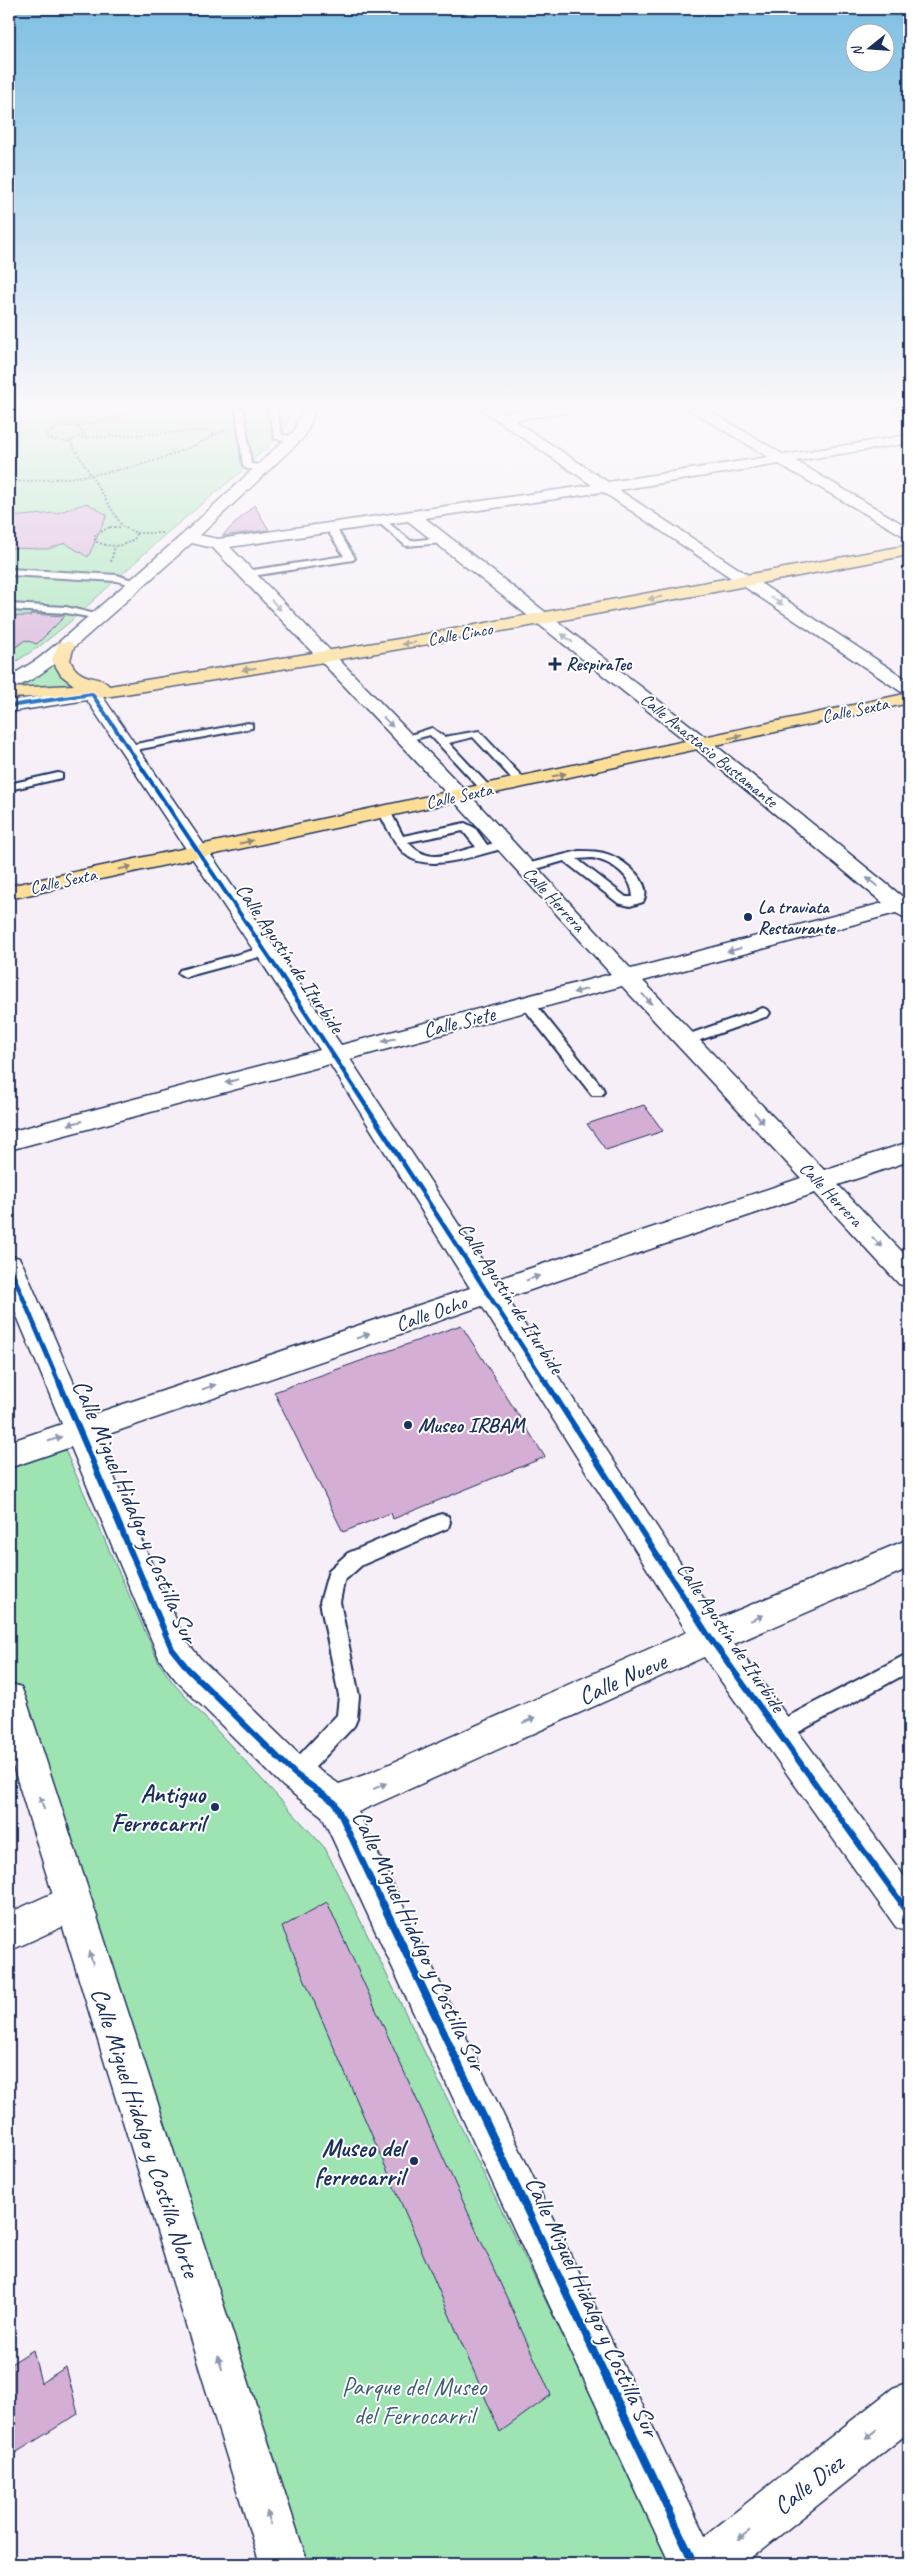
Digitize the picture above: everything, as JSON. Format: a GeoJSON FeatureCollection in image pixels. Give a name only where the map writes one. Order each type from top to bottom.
{"type":"FeatureCollection","features":[{"type":"Feature","properties":{"kind":"main road","name":"Calle Cinco"},"geometry":{"type":"LineString","coordinates":[[89,688],[116,690],[325,657],[544,620],[909,550]]}},
{"type":"Feature","properties":{"kind":"main road"},"geometry":{"type":"LineString","coordinates":[[65,646],[61,660],[63,667],[68,673],[89,688]]}},
{"type":"Feature","properties":{"kind":"main road"},"geometry":{"type":"LineString","coordinates":[[9,693],[89,688]]}},
{"type":"Feature","properties":{"kind":"main road","name":"Calle Sexta"},"geometry":{"type":"LineString","coordinates":[[9,892],[384,811],[488,791],[909,698]]}},
{"type":"Feature","properties":{"kind":"street"},"geometry":{"type":"LineString","coordinates":[[9,684],[44,663],[65,646],[198,529]]}},
{"type":"Feature","properties":{"kind":"street"},"geometry":{"type":"LineString","coordinates":[[189,538],[218,544],[323,529]]}},
{"type":"Feature","properties":{"kind":"street","name":"Calle Anastasio Bustamante"},"geometry":{"type":"LineString","coordinates":[[429,529],[906,907]]}},
{"type":"Feature","properties":{"kind":"street"},"geometry":{"type":"LineString","coordinates":[[670,529],[909,689]]}},
{"type":"Feature","properties":{"kind":"street","name":"Calle Herrera"},"geometry":{"type":"LineString","coordinates":[[218,544],[460,796],[494,847],[526,868],[627,978],[909,1276]]}},
{"type":"Feature","properties":{"kind":"street"},"geometry":{"type":"LineString","coordinates":[[9,706],[89,688]]}},
{"type":"Feature","properties":{"kind":"street","name":"Calle Agustín de Iturbide"},"geometry":{"type":"LineString","coordinates":[[89,688],[334,1054],[710,1638],[909,1914]]}},
{"type":"Feature","properties":{"kind":"street","name":"Calle Siete"},"geometry":{"type":"LineString","coordinates":[[9,1141],[334,1054],[906,907]]}},
{"type":"Feature","properties":{"kind":"street","name":"Calle Ocho"},"geometry":{"type":"LineString","coordinates":[[9,1455],[909,1151]]}},
{"type":"Feature","properties":{"kind":"street","name":"Calle Miguel Hidalgo y Costilla Sur"},"geometry":{"type":"LineString","coordinates":[[9,1265],[81,1430],[172,1649],[188,1670],[295,1774],[335,1803],[694,2564]]}},
{"type":"Feature","properties":{"kind":"street","name":"Calle Nueve"},"geometry":{"type":"LineString","coordinates":[[335,1803],[371,1790],[710,1638],[909,1554]]}},
{"type":"Feature","properties":{"kind":"street","name":"Calle Miguel Hidalgo y Costilla Norte"},"geometry":{"type":"LineString","coordinates":[[9,1699],[284,2564]]}},
{"type":"Feature","properties":{"kind":"street"},"geometry":{"type":"LineString","coordinates":[[9,1932],[73,1903]]}},
{"type":"Feature","properties":{"kind":"street","name":"Calle Diez"},"geometry":{"type":"LineString","coordinates":[[707,2564],[909,2404]]}},
{"type":"Feature","properties":{"kind":"lane"},"geometry":{"type":"LineString","coordinates":[[246,574],[350,558],[332,529]]}},
{"type":"Feature","properties":{"kind":"lane"},"geometry":{"type":"LineString","coordinates":[[392,529],[409,544],[443,540]]}},
{"type":"Feature","properties":{"kind":"lane"},"geometry":{"type":"LineString","coordinates":[[9,572],[104,577],[136,583]]}},
{"type":"Feature","properties":{"kind":"lane"},"geometry":{"type":"LineString","coordinates":[[9,607],[66,610],[99,616]]}},
{"type":"Feature","properties":{"kind":"lane"},"geometry":{"type":"LineString","coordinates":[[130,748],[248,726]]}},
{"type":"Feature","properties":{"kind":"lane"},"geometry":{"type":"LineString","coordinates":[[404,739],[432,732],[488,791]]}},
{"type":"Feature","properties":{"kind":"lane"},"geometry":{"type":"LineString","coordinates":[[442,741],[475,733],[522,783]]}},
{"type":"Feature","properties":{"kind":"lane"},"geometry":{"type":"LineString","coordinates":[[9,787],[58,776]]}},
{"type":"Feature","properties":{"kind":"lane"},"geometry":{"type":"LineString","coordinates":[[384,811],[413,857],[422,860],[432,861],[494,847]]}},
{"type":"Feature","properties":{"kind":"lane"},"geometry":{"type":"LineString","coordinates":[[401,840],[465,828],[494,847]]}},
{"type":"Feature","properties":{"kind":"lane"},"geometry":{"type":"LineString","coordinates":[[526,868],[566,857],[592,853],[610,858],[634,879],[640,891],[639,899],[630,902],[622,900],[566,857]]}},
{"type":"Feature","properties":{"kind":"lane"},"geometry":{"type":"LineString","coordinates":[[185,973],[265,951]]}},
{"type":"Feature","properties":{"kind":"lane"},"geometry":{"type":"LineString","coordinates":[[528,1004],[597,1091]]}},
{"type":"Feature","properties":{"kind":"lane"},"geometry":{"type":"LineString","coordinates":[[686,1040],[763,1013]]}},
{"type":"Feature","properties":{"kind":"lane"},"geometry":{"type":"LineString","coordinates":[[295,1774],[347,1719],[349,1696],[330,1602],[336,1576],[355,1559],[441,1522]]}},
{"type":"Feature","properties":{"kind":"lane"},"geometry":{"type":"LineString","coordinates":[[777,1733],[909,1662]]}},
{"type":"Feature","properties":{"kind":"path"},"geometry":{"type":"LineString","coordinates":[[105,529],[95,535],[95,540],[104,545],[115,546],[134,540],[137,534],[135,530],[131,529]]}},
{"type":"Feature","properties":{"kind":"green space"},"geometry":{"type":"Polygon","coordinates":[[[9,529],[172,529],[70,622],[40,646],[9,666],[9,529]]]}},
{"type":"Feature","properties":{"kind":"green space"},"geometry":{"type":"Polygon","coordinates":[[[53,664],[59,674],[74,687],[9,690],[53,664]]]}},
{"type":"Feature","properties":{"kind":"green space","name":"Parque del Museo del Ferrocarril"},"geometry":{"type":"Polygon","coordinates":[[[65,1450],[159,1663],[174,1684],[325,1848],[674,2564],[298,2564],[9,1682],[9,1464],[65,1450]]]}},
{"type":"Feature","properties":{"kind":"building"},"geometry":{"type":"Polygon","coordinates":[[[9,529],[101,529],[88,557],[65,543],[48,549],[9,548],[9,529]]]}},
{"type":"Feature","properties":{"kind":"building"},"geometry":{"type":"Polygon","coordinates":[[[229,529],[269,530],[222,536],[229,529]]]}},
{"type":"Feature","properties":{"kind":"building"},"geometry":{"type":"Polygon","coordinates":[[[31,614],[65,616],[37,644],[25,640],[9,652],[9,616],[30,616],[31,614]]]}},
{"type":"Feature","properties":{"kind":"building"},"geometry":{"type":"Polygon","coordinates":[[[644,1105],[663,1131],[606,1150],[587,1124],[644,1105]]]}},
{"type":"Feature","properties":{"kind":"building"},"geometry":{"type":"Polygon","coordinates":[[[461,1325],[545,1457],[393,1519],[391,1513],[343,1532],[274,1392],[461,1325]]]}},
{"type":"Feature","properties":{"kind":"building","name":"Museo del ferrocarril"},"geometry":{"type":"Polygon","coordinates":[[[327,1902],[551,2395],[500,2432],[282,1927],[327,1902]]]}},
{"type":"Feature","properties":{"kind":"building"},"geometry":{"type":"Polygon","coordinates":[[[33,2350],[41,2383],[66,2367],[78,2414],[9,2457],[9,2365],[33,2350]]]}},
{"type":"Feature","properties":{"kind":"cycle path"},"geometry":{"type":"LineString","coordinates":[[9,706],[92,694],[335,1054],[710,1638],[909,1914]]}},
{"type":"Feature","properties":{"kind":"cycle path"},"geometry":{"type":"LineString","coordinates":[[9,1265],[172,1649],[188,1669],[295,1774],[335,1803],[694,2564]]}},
{"type":"Feature","properties":{"kind":"place","name":"RespiraTec"},"geometry":{"type":"Point","coordinates":[555,664]}},
{"type":"Feature","properties":{"kind":"place","name":"La traviata Restaurante"},"geometry":{"type":"Point","coordinates":[748,917]}},
{"type":"Feature","properties":{"kind":"place","name":"Museo IRBAM"},"geometry":{"type":"Point","coordinates":[408,1425]}},
{"type":"Feature","properties":{"kind":"place","name":"Antiguo Ferrocarril"},"geometry":{"type":"Point","coordinates":[215,1807]}},
{"type":"Feature","properties":{"kind":"place","name":"Museo del ferrocarril"},"geometry":{"type":"Point","coordinates":[414,2161]}}]}
